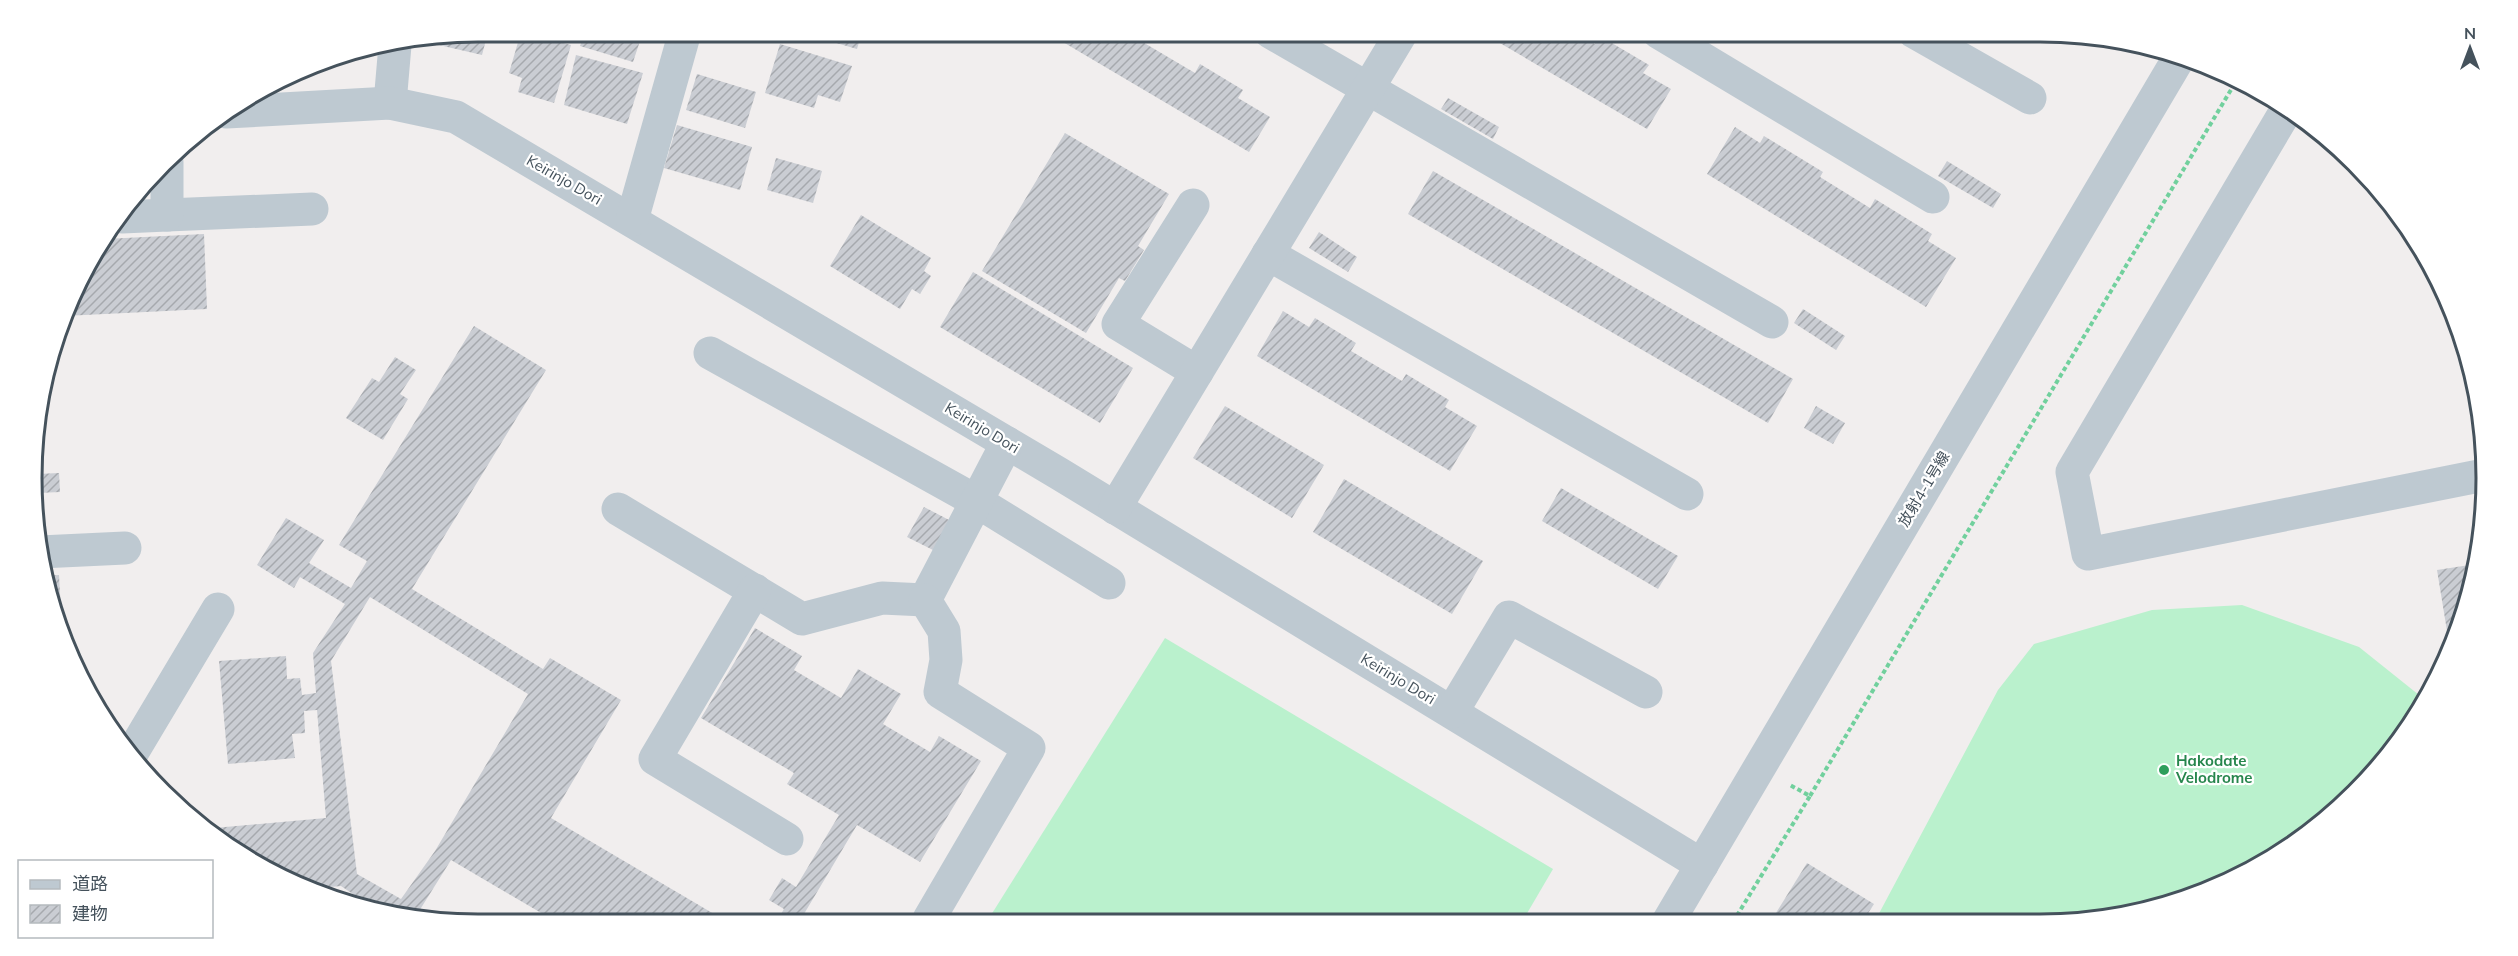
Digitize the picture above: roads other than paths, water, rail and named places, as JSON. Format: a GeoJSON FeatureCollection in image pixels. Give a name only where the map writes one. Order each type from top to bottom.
{"type":"FeatureCollection","features":[{"type":"Feature","properties":{"kind":"street"},"geometry":{"type":"LineString","coordinates":[[632,220],[682,42]]}},
{"type":"Feature","properties":{"kind":"street"},"geometry":{"type":"LineString","coordinates":[[1288,42],[1772,322]]}},
{"type":"Feature","properties":{"kind":"street"},"geometry":{"type":"LineString","coordinates":[[1115,508],[1396,42]]}},
{"type":"Feature","properties":{"kind":"street"},"geometry":{"type":"LineString","coordinates":[[1676,42],[1933,197]]}},
{"type":"Feature","properties":{"kind":"street"},"geometry":{"type":"LineString","coordinates":[[1932,42],[2031,98]]}},
{"type":"Feature","properties":{"kind":"street"},"geometry":{"type":"LineString","coordinates":[[390,103],[395,50]]}},
{"type":"Feature","properties":{"kind":"street","name":"放射4-1号線"},"geometry":{"type":"LineString","coordinates":[[1673,914],[2175,64]]}},
{"type":"Feature","properties":{"kind":"street","name":"Keirinjo Dori"},"geometry":{"type":"LineString","coordinates":[[242,111],[390,103],[456,117],[1115,508],[1702,865]]}},
{"type":"Feature","properties":{"kind":"street"},"geometry":{"type":"LineString","coordinates":[[2283,116],[2072,472],[2088,554],[2476,477]]}},
{"type":"Feature","properties":{"kind":"street"},"geometry":{"type":"LineString","coordinates":[[167,173],[167,215]]}},
{"type":"Feature","properties":{"kind":"street"},"geometry":{"type":"LineString","coordinates":[[1193,205],[1118,324],[1197,372]]}},
{"type":"Feature","properties":{"kind":"street"},"geometry":{"type":"LineString","coordinates":[[129,217],[312,209]]}},
{"type":"Feature","properties":{"kind":"street"},"geometry":{"type":"LineString","coordinates":[[1268,254],[1687,494]]}},
{"type":"Feature","properties":{"kind":"street"},"geometry":{"type":"LineString","coordinates":[[710,353],[976,501],[1109,583]]}},
{"type":"Feature","properties":{"kind":"street"},"geometry":{"type":"LineString","coordinates":[[925,600],[1006,443]]}},
{"type":"Feature","properties":{"kind":"street"},"geometry":{"type":"LineString","coordinates":[[618,509],[802,619],[882,598],[925,600]]}},
{"type":"Feature","properties":{"kind":"street"},"geometry":{"type":"LineString","coordinates":[[48,552],[124,548]]}},
{"type":"Feature","properties":{"kind":"street"},"geometry":{"type":"LineString","coordinates":[[755,590],[655,759],[787,839]]}},
{"type":"Feature","properties":{"kind":"street"},"geometry":{"type":"LineString","coordinates":[[925,600],[944,631],[946,660],[940,693],[1029,748],[932,914]]}},
{"type":"Feature","properties":{"kind":"street"},"geometry":{"type":"LineString","coordinates":[[135,747],[218,609]]}},
{"type":"Feature","properties":{"kind":"street"},"geometry":{"type":"LineString","coordinates":[[1452,712],[1509,617],[1646,692]]}},
{"type":"Feature","properties":{"kind":"place","name":"Hakodate Velodrome"},"geometry":{"type":"Point","coordinates":[2164,770]}}]}
